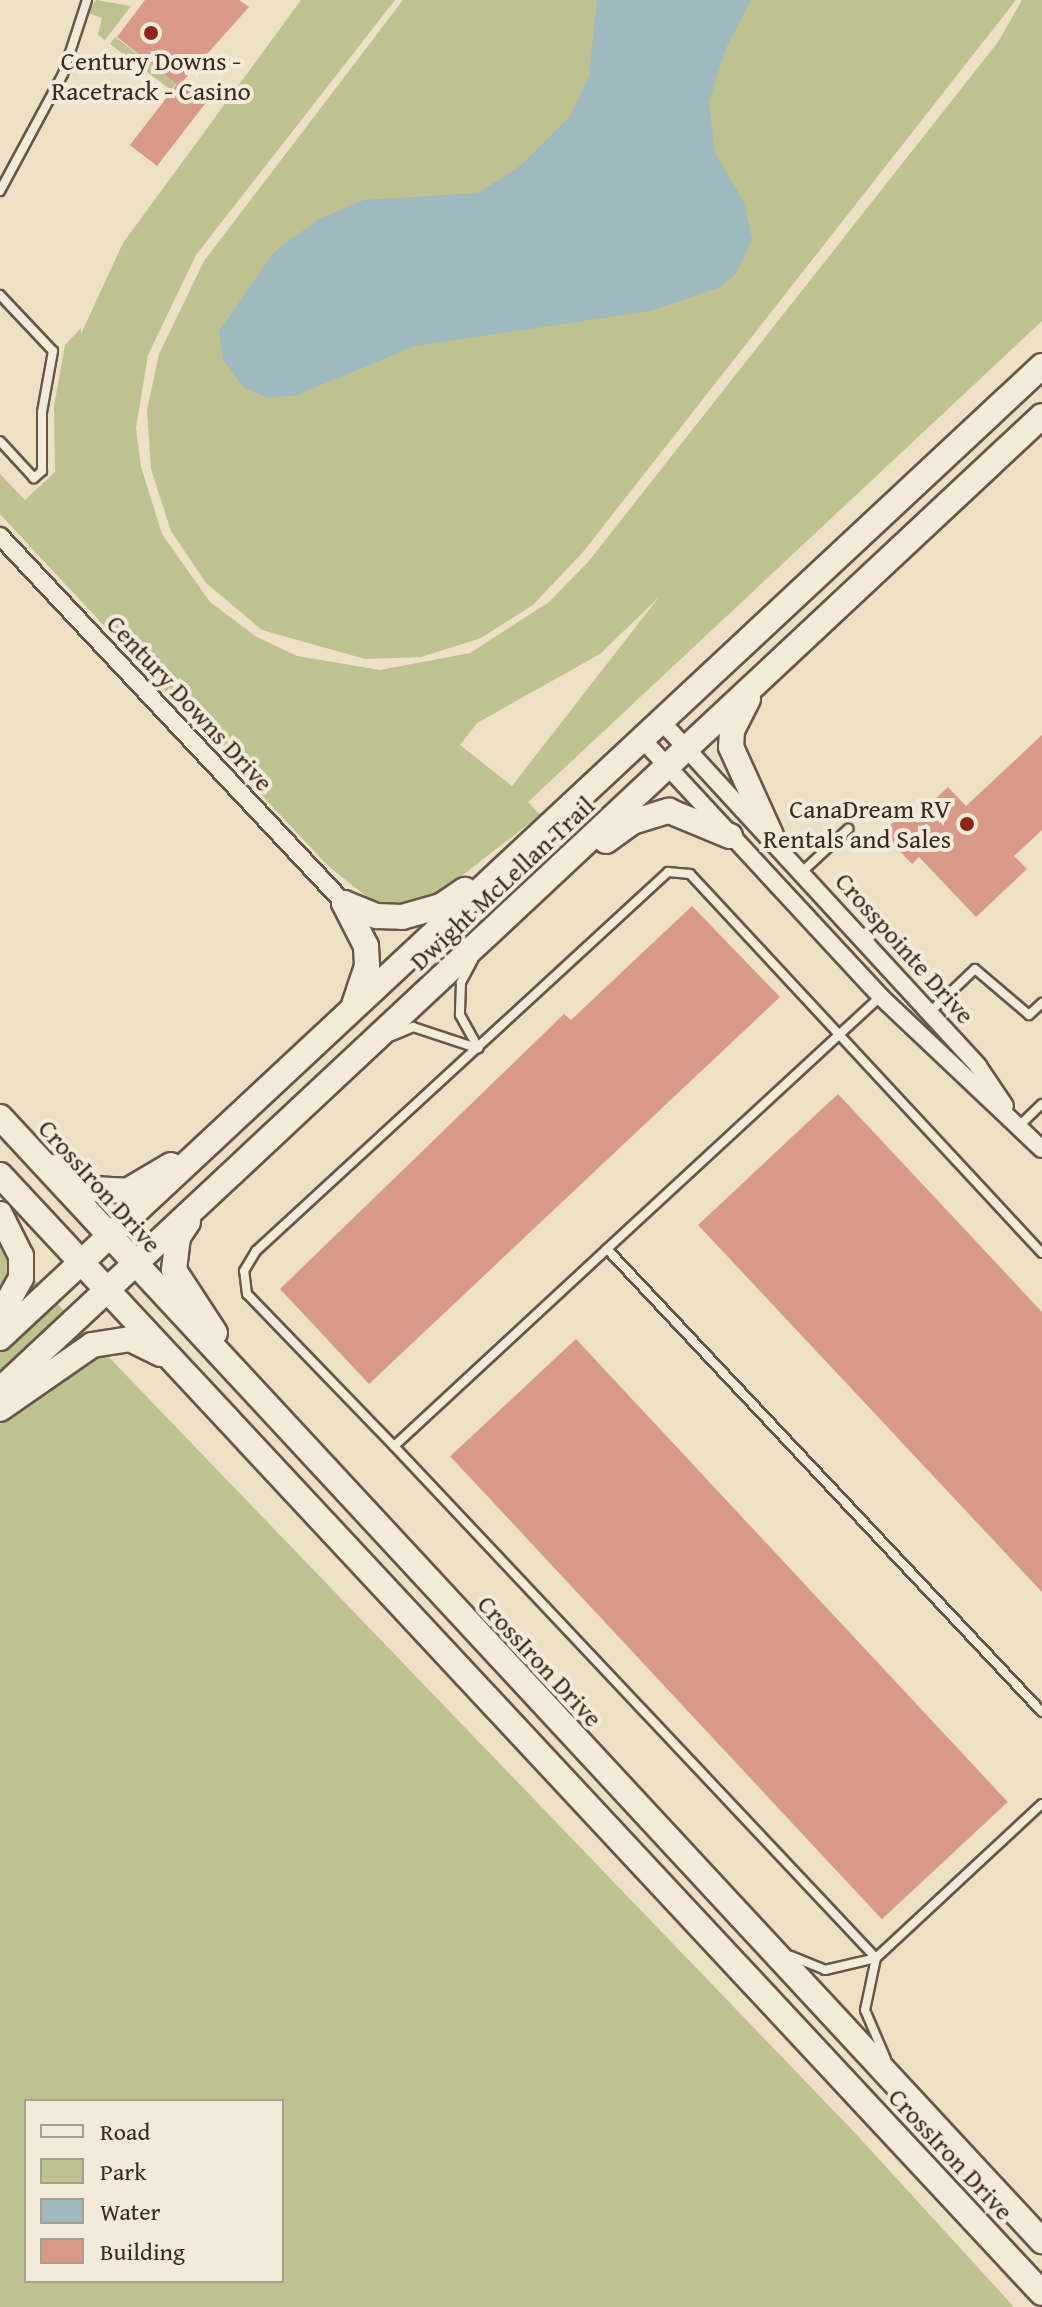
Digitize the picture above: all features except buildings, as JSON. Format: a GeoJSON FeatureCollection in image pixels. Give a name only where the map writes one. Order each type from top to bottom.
{"type":"FeatureCollection","features":[{"type":"Feature","properties":{"kind":"main road","name":"Dwight McLellan Trail"},"geometry":{"type":"LineString","coordinates":[[0,1338],[1042,366]]}},
{"type":"Feature","properties":{"kind":"main road","name":"Dwight McLellan Trail"},"geometry":{"type":"LineString","coordinates":[[0,1390],[1042,416]]}},
{"type":"Feature","properties":{"kind":"main road"},"geometry":{"type":"LineString","coordinates":[[761,679],[740,712],[731,747],[771,835]]}},
{"type":"Feature","properties":{"kind":"main road"},"geometry":{"type":"LineString","coordinates":[[550,876],[655,813],[685,813],[730,836]]}},
{"type":"Feature","properties":{"kind":"main road"},"geometry":{"type":"LineString","coordinates":[[344,903],[377,916],[420,914],[521,853]]}},
{"type":"Feature","properties":{"kind":"main road"},"geometry":{"type":"LineString","coordinates":[[344,903],[366,946],[367,966],[351,1013]]}},
{"type":"Feature","properties":{"kind":"main road","name":"CrossIron Drive"},"geometry":{"type":"LineString","coordinates":[[0,1117],[133,1265],[393,1536],[757,1935],[1042,2241]]}},
{"type":"Feature","properties":{"kind":"main road"},"geometry":{"type":"LineString","coordinates":[[36,1158],[92,1189],[127,1191],[212,1143]]}},
{"type":"Feature","properties":{"kind":"main road","name":"CrossIron Drive"},"geometry":{"type":"LineString","coordinates":[[0,1175],[1042,2293]]}},
{"type":"Feature","properties":{"kind":"main road"},"geometry":{"type":"LineString","coordinates":[[204,1198],[178,1237],[174,1270],[217,1336],[227,1365]]}},
{"type":"Feature","properties":{"kind":"main road"},"geometry":{"type":"LineString","coordinates":[[0,1214],[21,1256],[21,1278],[0,1316]]}},
{"type":"Feature","properties":{"kind":"main road"},"geometry":{"type":"LineString","coordinates":[[0,1409],[92,1345],[130,1339],[177,1364]]}},
{"type":"Feature","properties":{"kind":"street","name":"Century Downs Drive"},"geometry":{"type":"LineString","coordinates":[[0,536],[344,903]]}},
{"type":"Feature","properties":{"kind":"street","name":"Crosspointe Drive"},"geometry":{"type":"LineString","coordinates":[[662,722],[771,835],[978,1066],[1016,1122]]}},
{"type":"Feature","properties":{"kind":"street","name":"Crosspointe Drive"},"geometry":{"type":"LineString","coordinates":[[643,740],[881,997],[1042,1149]]}},
{"type":"Feature","properties":{"kind":"lane"},"geometry":{"type":"LineString","coordinates":[[0,191],[63,74],[87,0]]}},
{"type":"Feature","properties":{"kind":"lane"},"geometry":{"type":"LineString","coordinates":[[0,295],[53,351],[42,412],[42,471],[34,478],[0,441]]}},
{"type":"Feature","properties":{"kind":"lane"},"geometry":{"type":"LineString","coordinates":[[803,871],[848,829]]}},
{"type":"Feature","properties":{"kind":"lane"},"geometry":{"type":"LineString","coordinates":[[876,1958],[247,1294],[244,1271],[256,1251],[668,872],[690,874],[1042,1253]]}},
{"type":"Feature","properties":{"kind":"lane"},"geometry":{"type":"LineString","coordinates":[[478,1048],[460,1015],[461,983],[485,937]]}},
{"type":"Feature","properties":{"kind":"lane"},"geometry":{"type":"LineString","coordinates":[[930,1012],[975,969],[1029,1015],[1042,1003]]}},
{"type":"Feature","properties":{"kind":"lane"},"geometry":{"type":"LineString","coordinates":[[394,1446],[881,997]]}},
{"type":"Feature","properties":{"kind":"lane"},"geometry":{"type":"LineString","coordinates":[[369,1045],[413,1027],[478,1048]]}},
{"type":"Feature","properties":{"kind":"lane"},"geometry":{"type":"LineString","coordinates":[[1016,1122],[1042,1104]]}},
{"type":"Feature","properties":{"kind":"lane"},"geometry":{"type":"LineString","coordinates":[[607,1249],[1042,1712]]}},
{"type":"Feature","properties":{"kind":"lane"},"geometry":{"type":"LineString","coordinates":[[757,1935],[825,1970],[876,1958],[1042,1804]]}},
{"type":"Feature","properties":{"kind":"lane"},"geometry":{"type":"LineString","coordinates":[[876,1958],[865,2010],[892,2081]]}},
{"type":"Feature","properties":{"kind":"green space"},"geometry":{"type":"Polygon","coordinates":[[[96,0],[131,6],[105,40],[98,35],[102,18],[88,13],[96,0]]]}},
{"type":"Feature","properties":{"kind":"green space"},"geometry":{"type":"Polygon","coordinates":[[[301,0],[395,0],[196,255],[148,355],[136,428],[141,467],[162,534],[210,602],[255,636],[297,656],[380,670],[470,653],[549,602],[588,562],[998,42],[1022,0],[1042,0],[1042,321],[528,802],[540,815],[432,899],[406,908],[372,901],[327,865],[0,514],[0,474],[25,500],[55,472],[54,406],[65,345],[81,328],[81,334],[123,243],[301,0]],[[659,597],[600,654],[477,723],[460,745],[512,786],[659,597]]]}},
{"type":"Feature","properties":{"kind":"green space"},"geometry":{"type":"Polygon","coordinates":[[[403,0],[1016,0],[583,552],[533,605],[481,638],[421,657],[365,659],[262,630],[206,583],[171,531],[151,469],[147,410],[159,354],[204,261],[403,0]]]}},
{"type":"Feature","properties":{"kind":"green space"},"geometry":{"type":"Polygon","coordinates":[[[115,37],[156,68],[177,42],[186,72],[171,90],[110,44],[115,37]]]}},
{"type":"Feature","properties":{"kind":"green space"},"geometry":{"type":"Polygon","coordinates":[[[0,1244],[856,2134],[1014,2307],[0,2307],[0,1244]]]}},
{"type":"Feature","properties":{"kind":"water"},"geometry":{"type":"Polygon","coordinates":[[[597,0],[751,0],[726,48],[709,102],[715,153],[744,202],[752,239],[736,274],[718,288],[650,311],[415,346],[297,395],[268,398],[243,387],[223,359],[219,331],[275,251],[319,219],[364,200],[478,193],[520,166],[571,115],[589,76],[597,0]]]}},
{"type":"Feature","properties":{"kind":"place","name":"Century Downs - Racetrack - Casino"},"geometry":{"type":"Point","coordinates":[151,33]}},
{"type":"Feature","properties":{"kind":"place","name":"CanaDream RV Rentals and Sales"},"geometry":{"type":"Point","coordinates":[967,824]}}]}
